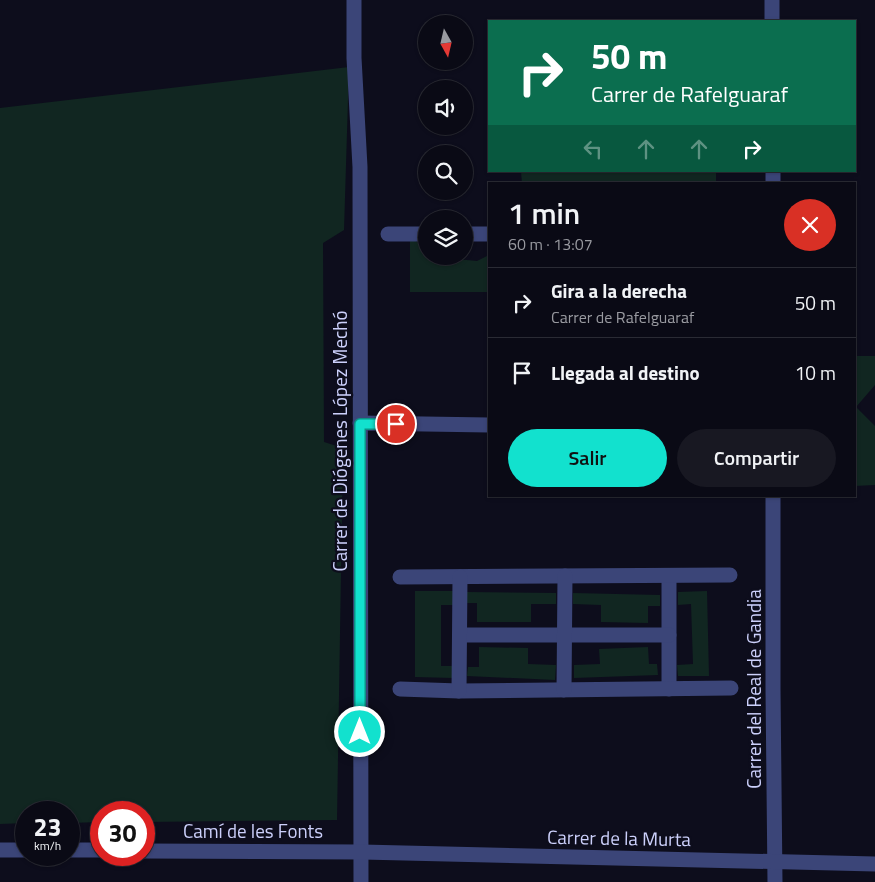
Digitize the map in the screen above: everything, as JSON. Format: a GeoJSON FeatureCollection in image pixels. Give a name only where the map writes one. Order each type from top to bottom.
{"type":"FeatureCollection","features":[{"type":"Feature","properties":{"kind":"street","name":"Carrer de Diógenes López Mechó"},"geometry":{"type":"LineString","coordinates":[[354,0],[354,58],[360,167],[361,882]]}},
{"type":"Feature","properties":{"kind":"street"},"geometry":{"type":"LineString","coordinates":[[772,0],[772,20]]}},
{"type":"Feature","properties":{"kind":"street"},"geometry":{"type":"LineString","coordinates":[[388,234],[418,234]]}},
{"type":"Feature","properties":{"kind":"street"},"geometry":{"type":"LineString","coordinates":[[473,234],[488,234]]}},
{"type":"Feature","properties":{"kind":"street"},"geometry":{"type":"LineString","coordinates":[[360,424],[488,425]]}},
{"type":"Feature","properties":{"kind":"street","name":"Carrer del Real de Gandia"},"geometry":{"type":"LineString","coordinates":[[773,497],[772,689],[775,882]]}},
{"type":"Feature","properties":{"kind":"street"},"geometry":{"type":"LineString","coordinates":[[400,577],[730,575]]}},
{"type":"Feature","properties":{"kind":"street"},"geometry":{"type":"LineString","coordinates":[[564,690],[565,576]]}},
{"type":"Feature","properties":{"kind":"street"},"geometry":{"type":"LineString","coordinates":[[669,576],[669,689]]}},
{"type":"Feature","properties":{"kind":"street"},"geometry":{"type":"LineString","coordinates":[[459,691],[460,577]]}},
{"type":"Feature","properties":{"kind":"street"},"geometry":{"type":"LineString","coordinates":[[460,635],[669,635]]}},
{"type":"Feature","properties":{"kind":"street"},"geometry":{"type":"LineString","coordinates":[[400,689],[459,691],[731,688]]}},
{"type":"Feature","properties":{"kind":"street"},"geometry":{"type":"LineString","coordinates":[[0,850],[15,850]]}},
{"type":"Feature","properties":{"kind":"street","name":"Camí de les Fonts"},"geometry":{"type":"LineString","coordinates":[[155,851],[362,852]]}},
{"type":"Feature","properties":{"kind":"street","name":"Carrer de la Murta"},"geometry":{"type":"LineString","coordinates":[[362,852],[875,864]]}},
{"type":"Feature","properties":{"kind":"green space"},"geometry":{"type":"Polygon","coordinates":[[[349,67],[344,230],[323,243],[324,442],[343,448],[337,820],[155,822],[155,801],[90,801],[90,822],[80,823],[80,801],[15,801],[15,823],[0,824],[0,108],[349,67]]]}},
{"type":"Feature","properties":{"kind":"green space"},"geometry":{"type":"Polygon","coordinates":[[[521,172],[716,172],[716,182],[522,182],[521,172]]]}},
{"type":"Feature","properties":{"kind":"green space"},"geometry":{"type":"Polygon","coordinates":[[[410,235],[418,243],[418,265],[473,265],[473,261],[477,261],[488,256],[488,292],[410,292],[410,235]]]}},
{"type":"Feature","properties":{"kind":"green space"},"geometry":{"type":"Polygon","coordinates":[[[856,356],[875,356],[875,385],[856,407],[856,356]]]}},
{"type":"Feature","properties":{"kind":"green space"},"geometry":{"type":"Polygon","coordinates":[[[856,407],[875,426],[875,485],[856,486],[856,407]]]}},
{"type":"Feature","properties":{"kind":"green space"},"geometry":{"type":"Polygon","coordinates":[[[415,591],[453,591],[453,605],[441,605],[441,666],[453,666],[453,678],[415,677],[415,591]]]}},
{"type":"Feature","properties":{"kind":"green space"},"geometry":{"type":"Polygon","coordinates":[[[707,591],[709,676],[678,676],[677,665],[693,664],[691,604],[678,605],[678,592],[707,591]]]}},
{"type":"Feature","properties":{"kind":"green space"},"geometry":{"type":"Polygon","coordinates":[[[466,592],[556,593],[556,604],[531,604],[531,622],[477,622],[477,603],[467,603],[466,592]]]}},
{"type":"Feature","properties":{"kind":"green space"},"geometry":{"type":"Polygon","coordinates":[[[573,593],[660,595],[660,606],[648,606],[648,623],[601,622],[601,605],[573,604],[573,593]]]}},
{"type":"Feature","properties":{"kind":"green space"},"geometry":{"type":"Polygon","coordinates":[[[479,647],[528,648],[528,664],[556,665],[555,680],[467,676],[468,667],[479,667],[479,647]]]}},
{"type":"Feature","properties":{"kind":"green space"},"geometry":{"type":"Polygon","coordinates":[[[648,647],[649,664],[657,664],[658,675],[574,678],[574,665],[600,664],[599,649],[648,647]]]}},
{"type":"Feature","properties":{"kind":"route"},"geometry":{"type":"LineString","coordinates":[[360,732],[360,424],[396,424]]}}]}
